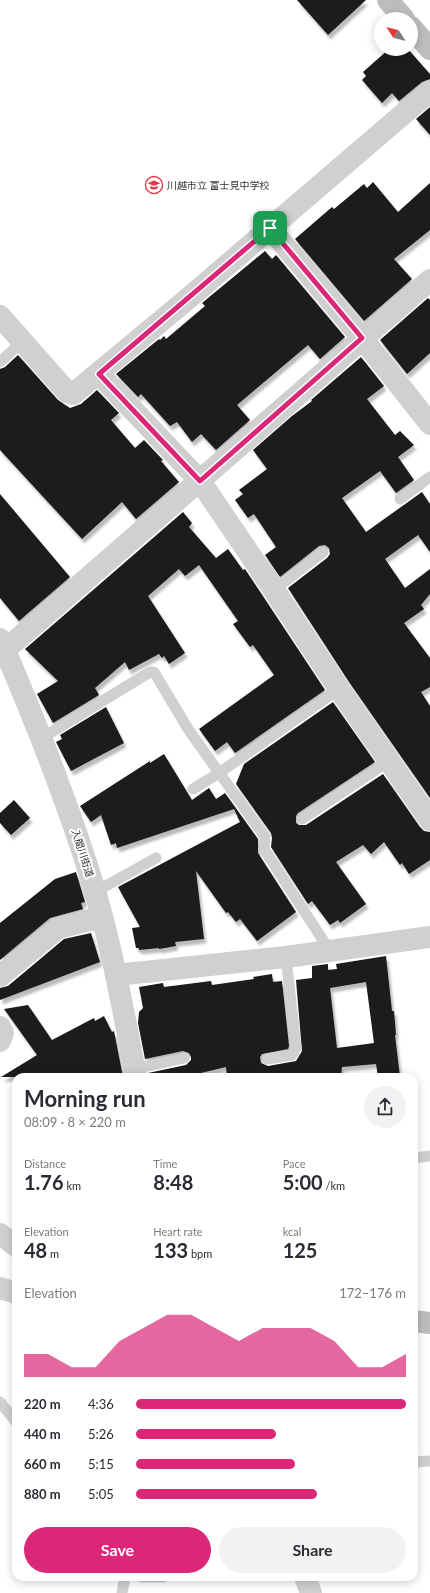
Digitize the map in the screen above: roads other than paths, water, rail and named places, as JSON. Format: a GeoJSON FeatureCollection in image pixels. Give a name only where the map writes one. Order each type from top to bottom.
{"type":"FeatureCollection","features":[{"type":"Feature","properties":{"kind":"street"},"geometry":{"type":"LineString","coordinates":[[388,0],[398,12]]}},
{"type":"Feature","properties":{"kind":"street"},"geometry":{"type":"LineString","coordinates":[[418,35],[430,50]]}},
{"type":"Feature","properties":{"kind":"street"},"geometry":{"type":"LineString","coordinates":[[0,316],[67,392],[74,394],[430,91]]}},
{"type":"Feature","properties":{"kind":"street"},"geometry":{"type":"LineString","coordinates":[[270,228],[362,338],[430,424]]}},
{"type":"Feature","properties":{"kind":"street"},"geometry":{"type":"LineString","coordinates":[[2,644],[200,481],[430,280]]}},
{"type":"Feature","properties":{"kind":"street"},"geometry":{"type":"LineString","coordinates":[[99,374],[200,481],[339,689],[430,819]]}},
{"type":"Feature","properties":{"kind":"street","name":"入間川街道"},"geometry":{"type":"LineString","coordinates":[[2,644],[42,738],[71,815],[95,892],[116,975],[135,1073]]}},
{"type":"Feature","properties":{"kind":"street"},"geometry":{"type":"LineString","coordinates":[[0,976],[58,928],[102,917]]}},
{"type":"Feature","properties":{"kind":"street"},"geometry":{"type":"LineString","coordinates":[[116,975],[286,957],[430,937]]}},
{"type":"Feature","properties":{"kind":"street"},"geometry":{"type":"LineString","coordinates":[[0,1027],[3,1033],[0,1041]]}},
{"type":"Feature","properties":{"kind":"street"},"geometry":{"type":"LineString","coordinates":[[0,1234],[12,1243]]}},
{"type":"Feature","properties":{"kind":"street"},"geometry":{"type":"LineString","coordinates":[[0,1288],[12,1292]]}},
{"type":"Feature","properties":{"kind":"street"},"geometry":{"type":"LineString","coordinates":[[418,1322],[430,1323]]}},
{"type":"Feature","properties":{"kind":"street"},"geometry":{"type":"LineString","coordinates":[[306,1581],[311,1593]]}},
{"type":"Feature","properties":{"kind":"lane"},"geometry":{"type":"LineString","coordinates":[[0,362],[22,342]]}},
{"type":"Feature","properties":{"kind":"lane"},"geometry":{"type":"LineString","coordinates":[[400,499],[430,477]]}},
{"type":"Feature","properties":{"kind":"lane"},"geometry":{"type":"LineString","coordinates":[[274,590],[323,552]]}},
{"type":"Feature","properties":{"kind":"lane"},"geometry":{"type":"LineString","coordinates":[[42,738],[150,672],[154,672],[188,729],[265,837],[264,849],[330,951]]}},
{"type":"Feature","properties":{"kind":"lane"},"geometry":{"type":"LineString","coordinates":[[194,789],[339,689]]}},
{"type":"Feature","properties":{"kind":"lane"},"geometry":{"type":"LineString","coordinates":[[302,819],[389,761]]}},
{"type":"Feature","properties":{"kind":"lane"},"geometry":{"type":"LineString","coordinates":[[95,892],[156,858]]}},
{"type":"Feature","properties":{"kind":"lane"},"geometry":{"type":"LineString","coordinates":[[267,1059],[292,1054],[296,1048],[286,957]]}},
{"type":"Feature","properties":{"kind":"lane"},"geometry":{"type":"LineString","coordinates":[[135,1073],[184,1058]]}},
{"type":"Feature","properties":{"kind":"lane"},"geometry":{"type":"LineString","coordinates":[[418,1158],[430,1156]]}},
{"type":"Feature","properties":{"kind":"lane"},"geometry":{"type":"LineString","coordinates":[[0,1402],[12,1417]]}},
{"type":"Feature","properties":{"kind":"lane"},"geometry":{"type":"LineString","coordinates":[[418,1462],[430,1461]]}},
{"type":"Feature","properties":{"kind":"lane"},"geometry":{"type":"LineString","coordinates":[[122,1593],[125,1581]]}},
{"type":"Feature","properties":{"kind":"place","name":"川越市立 富士見中学校"},"geometry":{"type":"Point","coordinates":[154,185]}}]}
